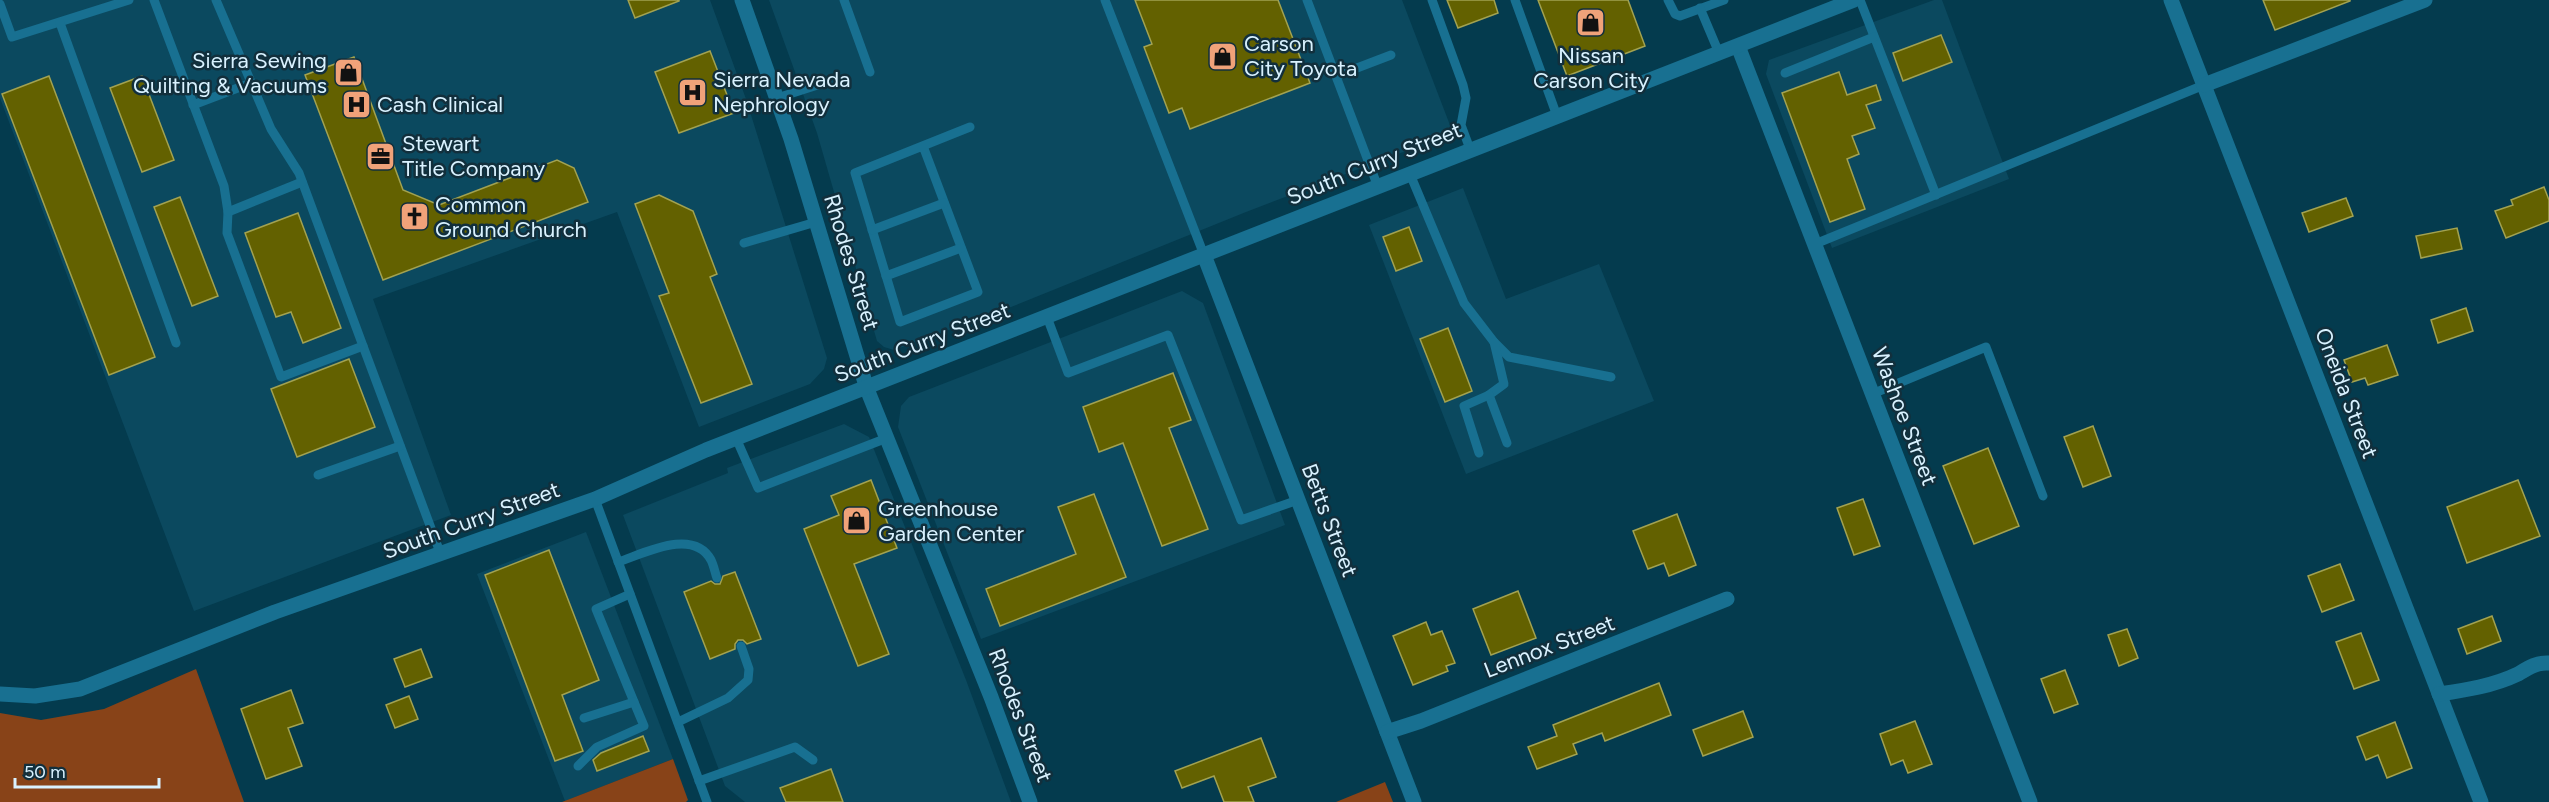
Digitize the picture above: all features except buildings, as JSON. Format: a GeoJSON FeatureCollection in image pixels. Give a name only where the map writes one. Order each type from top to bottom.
{"type":"FeatureCollection","features":[{"type":"Feature","properties":{"kind":"street","name":"Rhodes Street"},"geometry":{"type":"LineString","coordinates":[[742,0],[777,98],[867,389],[991,697],[1030,802]]}},
{"type":"Feature","properties":{"kind":"street","name":"South Curry Street"},"geometry":{"type":"LineString","coordinates":[[0,694],[35,696],[81,689],[275,612],[595,499],[651,472],[736,438],[867,389],[1470,149],[1854,0]]}},
{"type":"Feature","properties":{"kind":"street","name":"Oneida Street"},"geometry":{"type":"LineString","coordinates":[[2171,0],[2481,802]]}},
{"type":"Feature","properties":{"kind":"street"},"geometry":{"type":"LineString","coordinates":[[2204,85],[2425,0]]}},
{"type":"Feature","properties":{"kind":"street","name":"Washoe Street"},"geometry":{"type":"LineString","coordinates":[[1738,46],[2030,802]]}},
{"type":"Feature","properties":{"kind":"street","name":"Betts Street"},"geometry":{"type":"LineString","coordinates":[[1204,255],[1414,802]]}},
{"type":"Feature","properties":{"kind":"street","name":"Lennox Street"},"geometry":{"type":"LineString","coordinates":[[1387,732],[1421,721],[1727,599]]}},
{"type":"Feature","properties":{"kind":"street"},"geometry":{"type":"LineString","coordinates":[[2439,694],[2474,689],[2507,679],[2541,662],[2549,663]]}},
{"type":"Feature","properties":{"kind":"lane"},"geometry":{"type":"LineString","coordinates":[[0,4],[12,37],[129,0]]}},
{"type":"Feature","properties":{"kind":"lane"},"geometry":{"type":"LineString","coordinates":[[154,0],[224,186],[228,212],[227,233],[280,377],[363,346]]}},
{"type":"Feature","properties":{"kind":"lane"},"geometry":{"type":"LineString","coordinates":[[216,0],[271,129],[302,182],[441,555]]}},
{"type":"Feature","properties":{"kind":"lane"},"geometry":{"type":"LineString","coordinates":[[844,0],[870,72]]}},
{"type":"Feature","properties":{"kind":"lane"},"geometry":{"type":"LineString","coordinates":[[1106,0],[1204,255]]}},
{"type":"Feature","properties":{"kind":"lane"},"geometry":{"type":"LineString","coordinates":[[1307,0],[1378,187]]}},
{"type":"Feature","properties":{"kind":"lane"},"geometry":{"type":"LineString","coordinates":[[1432,0],[1463,85],[1466,98],[1461,125],[1470,149]]}},
{"type":"Feature","properties":{"kind":"lane"},"geometry":{"type":"LineString","coordinates":[[1515,0],[1557,116]]}},
{"type":"Feature","properties":{"kind":"lane"},"geometry":{"type":"LineString","coordinates":[[1668,0],[1675,14],[1680,16],[1724,0]]}},
{"type":"Feature","properties":{"kind":"lane"},"geometry":{"type":"LineString","coordinates":[[1860,0],[1936,195]]}},
{"type":"Feature","properties":{"kind":"lane"},"geometry":{"type":"LineString","coordinates":[[1700,9],[1719,53]]}},
{"type":"Feature","properties":{"kind":"lane"},"geometry":{"type":"LineString","coordinates":[[60,23],[177,343]]}},
{"type":"Feature","properties":{"kind":"lane"},"geometry":{"type":"LineString","coordinates":[[1785,73],[1874,37]]}},
{"type":"Feature","properties":{"kind":"lane"},"geometry":{"type":"LineString","coordinates":[[1336,76],[1391,55]]}},
{"type":"Feature","properties":{"kind":"lane"},"geometry":{"type":"LineString","coordinates":[[777,98],[827,82]]}},
{"type":"Feature","properties":{"kind":"lane"},"geometry":{"type":"LineString","coordinates":[[193,105],[251,83]]}},
{"type":"Feature","properties":{"kind":"lane"},"geometry":{"type":"LineString","coordinates":[[1815,244],[2204,85]]}},
{"type":"Feature","properties":{"kind":"lane"},"geometry":{"type":"LineString","coordinates":[[923,146],[978,292],[900,322],[855,173],[970,127]]}},
{"type":"Feature","properties":{"kind":"lane"},"geometry":{"type":"LineString","coordinates":[[1410,174],[1464,303],[1494,342],[1509,357],[1611,377]]}},
{"type":"Feature","properties":{"kind":"lane"},"geometry":{"type":"LineString","coordinates":[[228,212],[302,182]]}},
{"type":"Feature","properties":{"kind":"lane"},"geometry":{"type":"LineString","coordinates":[[872,230],[944,203]]}},
{"type":"Feature","properties":{"kind":"lane"},"geometry":{"type":"LineString","coordinates":[[744,243],[816,222]]}},
{"type":"Feature","properties":{"kind":"lane"},"geometry":{"type":"LineString","coordinates":[[886,276],[961,248]]}},
{"type":"Feature","properties":{"kind":"lane"},"geometry":{"type":"LineString","coordinates":[[1047,317],[1068,374],[1168,335],[1242,520],[1298,500]]}},
{"type":"Feature","properties":{"kind":"lane"},"geometry":{"type":"LineString","coordinates":[[1479,453],[1464,406],[1490,395],[1504,384],[1494,342]]}},
{"type":"Feature","properties":{"kind":"lane"},"geometry":{"type":"LineString","coordinates":[[1872,394],[1986,347],[2043,496]]}},
{"type":"Feature","properties":{"kind":"lane"},"geometry":{"type":"LineString","coordinates":[[1490,395],[1507,443]]}},
{"type":"Feature","properties":{"kind":"lane"},"geometry":{"type":"LineString","coordinates":[[736,438],[758,488],[887,438]]}},
{"type":"Feature","properties":{"kind":"lane"},"geometry":{"type":"LineString","coordinates":[[318,475],[400,446]]}},
{"type":"Feature","properties":{"kind":"lane"},"geometry":{"type":"LineString","coordinates":[[595,499],[707,802]]}},
{"type":"Feature","properties":{"kind":"lane"},"geometry":{"type":"LineString","coordinates":[[618,562],[675,543],[696,547],[710,558],[717,579]]}},
{"type":"Feature","properties":{"kind":"lane"},"geometry":{"type":"LineString","coordinates":[[578,766],[597,747],[644,726],[596,609],[630,594]]}},
{"type":"Feature","properties":{"kind":"lane"},"geometry":{"type":"LineString","coordinates":[[678,722],[728,698],[748,680],[748,669],[741,646]]}},
{"type":"Feature","properties":{"kind":"lane"},"geometry":{"type":"LineString","coordinates":[[584,718],[634,702]]}},
{"type":"Feature","properties":{"kind":"lane"},"geometry":{"type":"LineString","coordinates":[[699,781],[795,747],[813,760]]}},
{"type":"Feature","properties":{"kind":"shaded area"},"geometry":{"type":"Polygon","coordinates":[[[0,0],[710,0],[746,99],[827,358],[824,369],[810,384],[699,427],[617,212],[373,299],[451,515],[194,611],[0,98],[0,0]]]}},
{"type":"Feature","properties":{"kind":"shaded area"},"geometry":{"type":"Polygon","coordinates":[[[769,0],[1402,0],[1453,133],[1246,212],[1006,309],[894,350],[884,347],[877,341],[817,133],[769,0]]]}},
{"type":"Feature","properties":{"kind":"shaded area"},"geometry":{"type":"Polygon","coordinates":[[[1934,0],[1942,0],[2009,179],[1832,248],[1766,74],[1769,60],[1934,0]]]}},
{"type":"Feature","properties":{"kind":"shaded area"},"geometry":{"type":"Polygon","coordinates":[[[1463,188],[1506,299],[1599,264],[1654,401],[1466,474],[1369,225],[1463,188]]]}},
{"type":"Feature","properties":{"kind":"shaded area"},"geometry":{"type":"Polygon","coordinates":[[[1182,291],[1203,303],[1285,525],[981,639],[898,427],[901,406],[909,397],[1182,291]]]}},
{"type":"Feature","properties":{"kind":"shaded area"},"geometry":{"type":"Polygon","coordinates":[[[844,424],[869,437],[966,680],[1011,802],[745,802],[725,786],[623,515],[728,473],[727,468],[844,424]]]}},
{"type":"Feature","properties":{"kind":"shaded area"},"geometry":{"type":"Polygon","coordinates":[[[586,532],[673,759],[565,801],[477,574],[586,532]]]}},
{"type":"Feature","properties":{"kind":"shaded area"},"geometry":{"type":"Polygon","coordinates":[[[196,669],[244,802],[0,802],[0,713],[41,720],[104,709],[196,669]]]}},
{"type":"Feature","properties":{"kind":"shaded area"},"geometry":{"type":"Polygon","coordinates":[[[673,759],[688,800],[686,802],[562,802],[673,759]]]}},
{"type":"Feature","properties":{"kind":"shaded area"},"geometry":{"type":"Polygon","coordinates":[[[1385,782],[1393,802],[1336,802],[1385,782]]]}},
{"type":"Feature","properties":{"kind":"place","name":"Nissan Carson City"},"geometry":{"type":"Point","coordinates":[1591,23]}},
{"type":"Feature","properties":{"kind":"place","name":"Carson City Toyota"},"geometry":{"type":"Point","coordinates":[1223,56]}},
{"type":"Feature","properties":{"kind":"place","name":"Sierra Sewing Quilting & Vacuums"},"geometry":{"type":"Point","coordinates":[348,73]}},
{"type":"Feature","properties":{"kind":"place","name":"Sierra Nevada Nephrology"},"geometry":{"type":"Point","coordinates":[692,92]}},
{"type":"Feature","properties":{"kind":"place","name":"Cash Clinical"},"geometry":{"type":"Point","coordinates":[356,104]}},
{"type":"Feature","properties":{"kind":"place","name":"Stewart Title Company"},"geometry":{"type":"Point","coordinates":[381,156]}},
{"type":"Feature","properties":{"kind":"place","name":"Common Ground Church"},"geometry":{"type":"Point","coordinates":[414,217]}},
{"type":"Feature","properties":{"kind":"place","name":"Greenhouse Garden Center"},"geometry":{"type":"Point","coordinates":[857,521]}}]}
